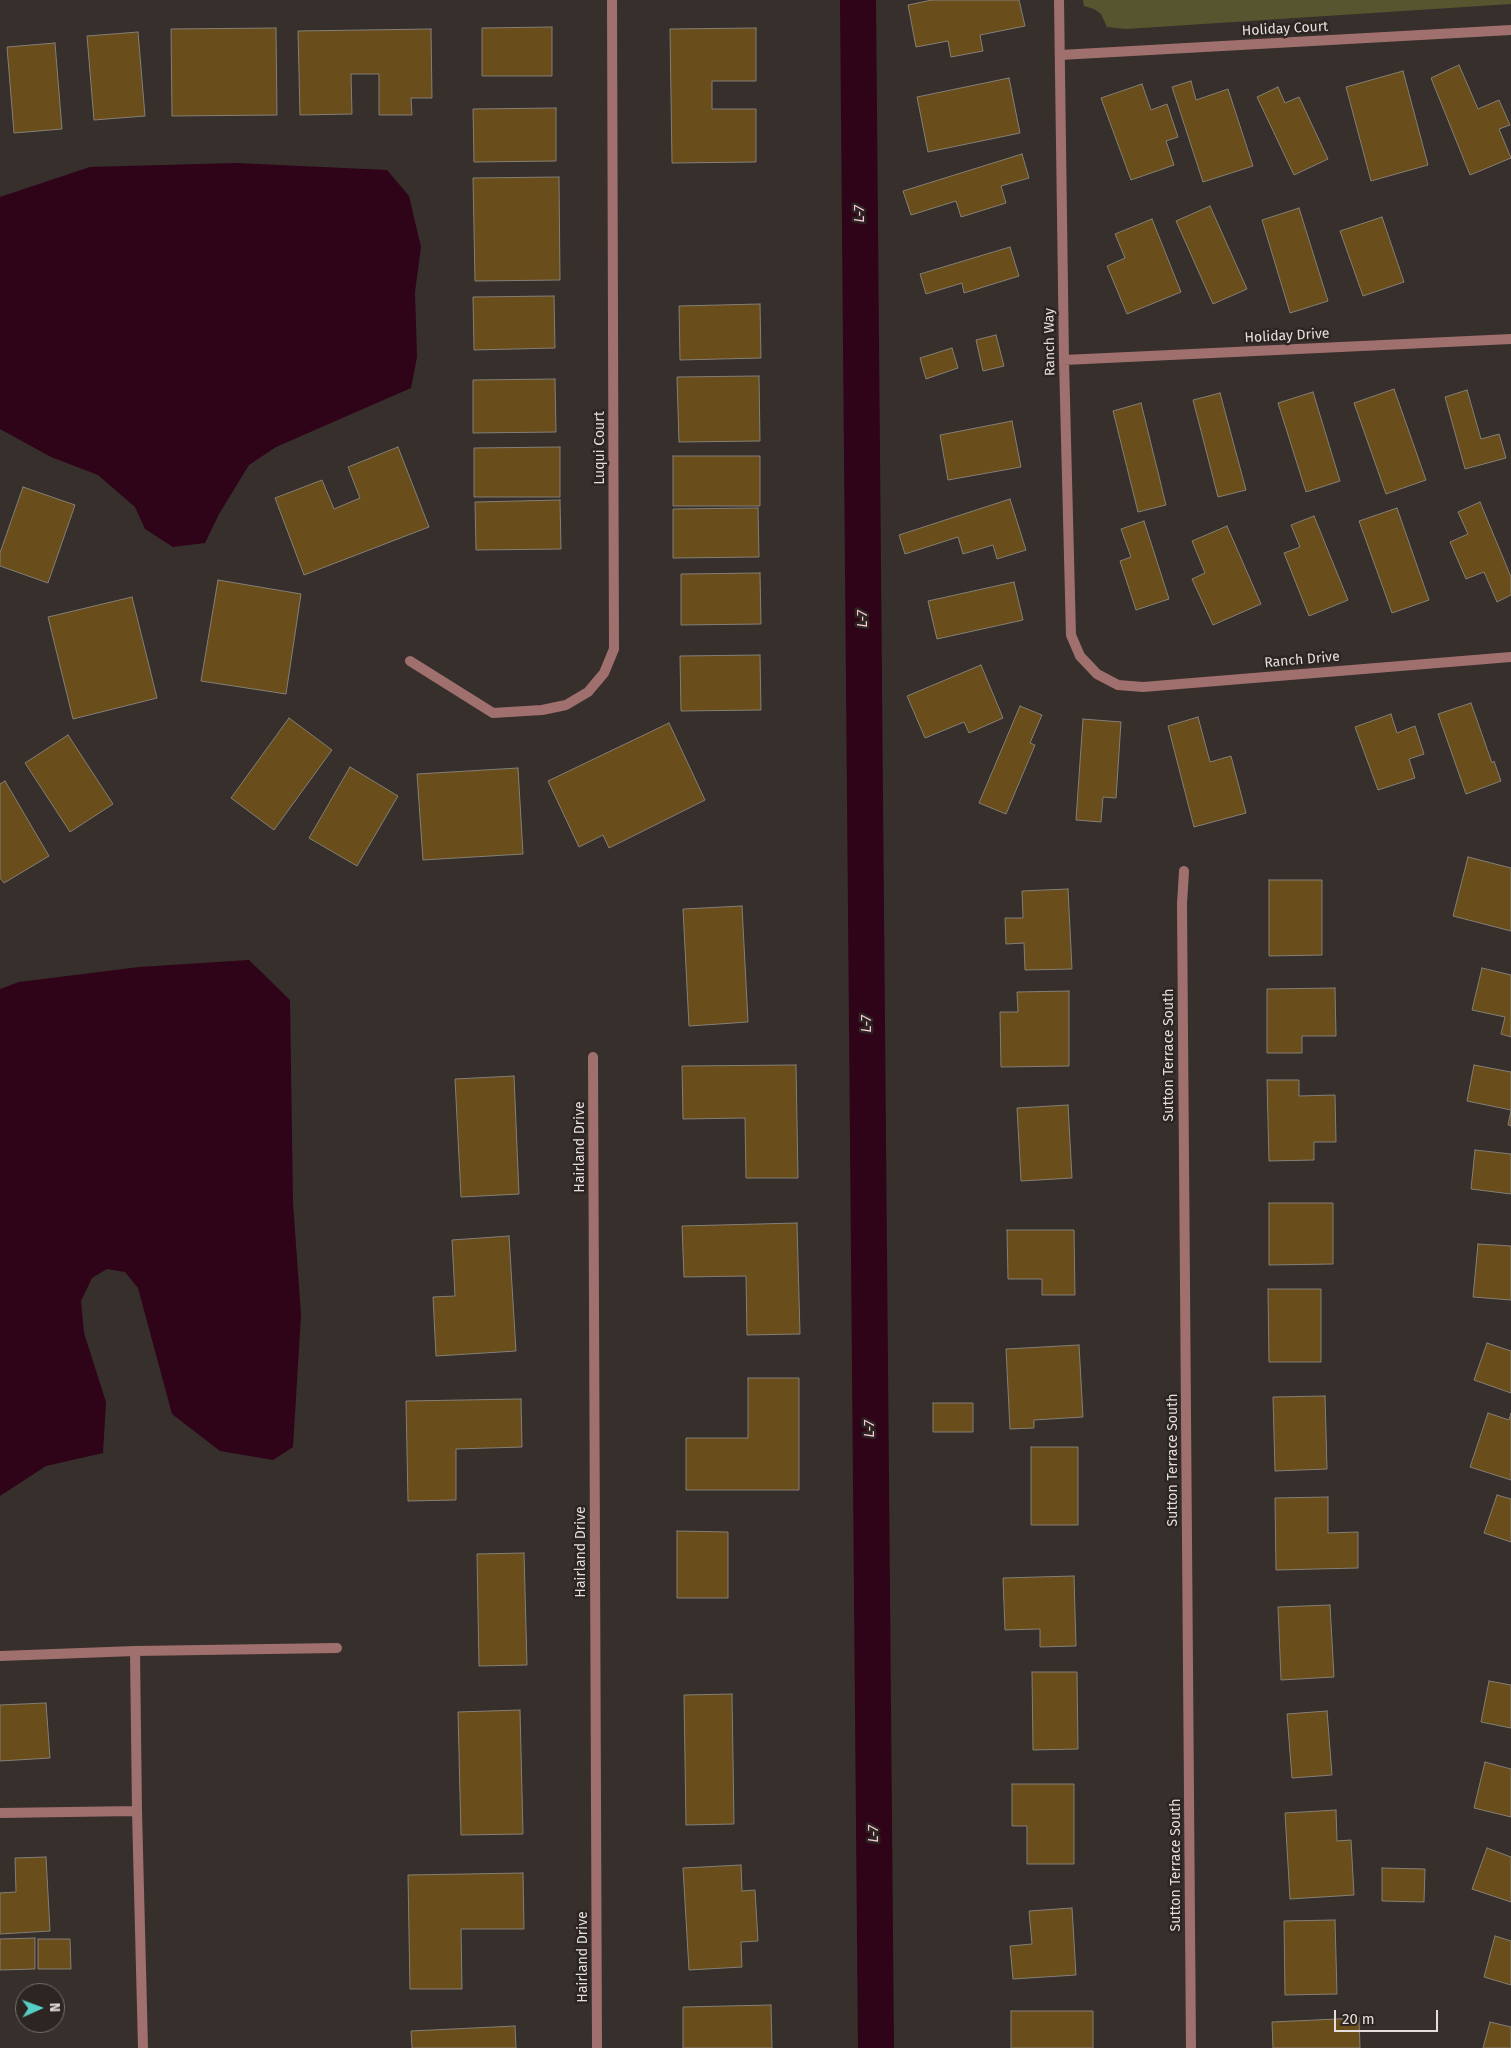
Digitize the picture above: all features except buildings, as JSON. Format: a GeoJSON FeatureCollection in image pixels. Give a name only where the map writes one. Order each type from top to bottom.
{"type":"FeatureCollection","features":[{"type":"Feature","properties":{"kind":"street","name":"Luqui Court"},"geometry":{"type":"LineString","coordinates":[[410,661],[493,713],[566,705],[588,692],[604,673],[614,649],[612,0]]}},
{"type":"Feature","properties":{"kind":"street","name":"Ranch Way"},"geometry":{"type":"LineString","coordinates":[[1059,0],[1070,635],[1080,656],[1097,674]]}},
{"type":"Feature","properties":{"kind":"street","name":"Holiday Court"},"geometry":{"type":"LineString","coordinates":[[1060,55],[1511,30]]}},
{"type":"Feature","properties":{"kind":"street","name":"Holiday Drive"},"geometry":{"type":"LineString","coordinates":[[1064,360],[1511,339]]}},
{"type":"Feature","properties":{"kind":"street","name":"Ranch Drive"},"geometry":{"type":"LineString","coordinates":[[1097,674],[1118,685],[1143,687],[1511,657]]}},
{"type":"Feature","properties":{"kind":"street","name":"Sutton Terrace South"},"geometry":{"type":"LineString","coordinates":[[1184,871],[1182,904],[1191,2048]]}},
{"type":"Feature","properties":{"kind":"street","name":"Hairland Drive"},"geometry":{"type":"LineString","coordinates":[[593,1057],[598,2048]]}},
{"type":"Feature","properties":{"kind":"street"},"geometry":{"type":"LineString","coordinates":[[0,1656],[135,1651],[337,1648]]}},
{"type":"Feature","properties":{"kind":"street"},"geometry":{"type":"LineString","coordinates":[[135,1651],[143,2048]]}},
{"type":"Feature","properties":{"kind":"street"},"geometry":{"type":"LineString","coordinates":[[0,1813],[137,1811]]}},
{"type":"Feature","properties":{"kind":"shaded area"},"geometry":{"type":"Polygon","coordinates":[[[1083,0],[1511,0],[1511,4],[1126,29],[1107,27],[1101,14],[1094,9],[1084,6],[1083,0]]]}},
{"type":"Feature","properties":{"kind":"shaded area"},"geometry":{"type":"Polygon","coordinates":[[[236,163],[387,170],[409,196],[421,247],[415,292],[417,357],[411,388],[276,447],[249,465],[219,514],[205,543],[173,547],[145,529],[135,507],[98,475],[51,457],[0,429],[0,197],[90,167],[236,163]]]}},
{"type":"Feature","properties":{"kind":"shaded area"},"geometry":{"type":"Polygon","coordinates":[[[249,960],[290,1000],[293,1203],[301,1315],[293,1447],[273,1460],[220,1451],[172,1414],[138,1288],[125,1272],[107,1269],[92,1278],[81,1301],[84,1333],[106,1402],[103,1453],[46,1466],[0,1496],[0,989],[19,982],[139,967],[249,960]]]}},
{"type":"Feature","properties":{"kind":"waterway","name":"L-7"},"geometry":{"type":"LineString","coordinates":[[858,0],[876,2048]]}}]}
